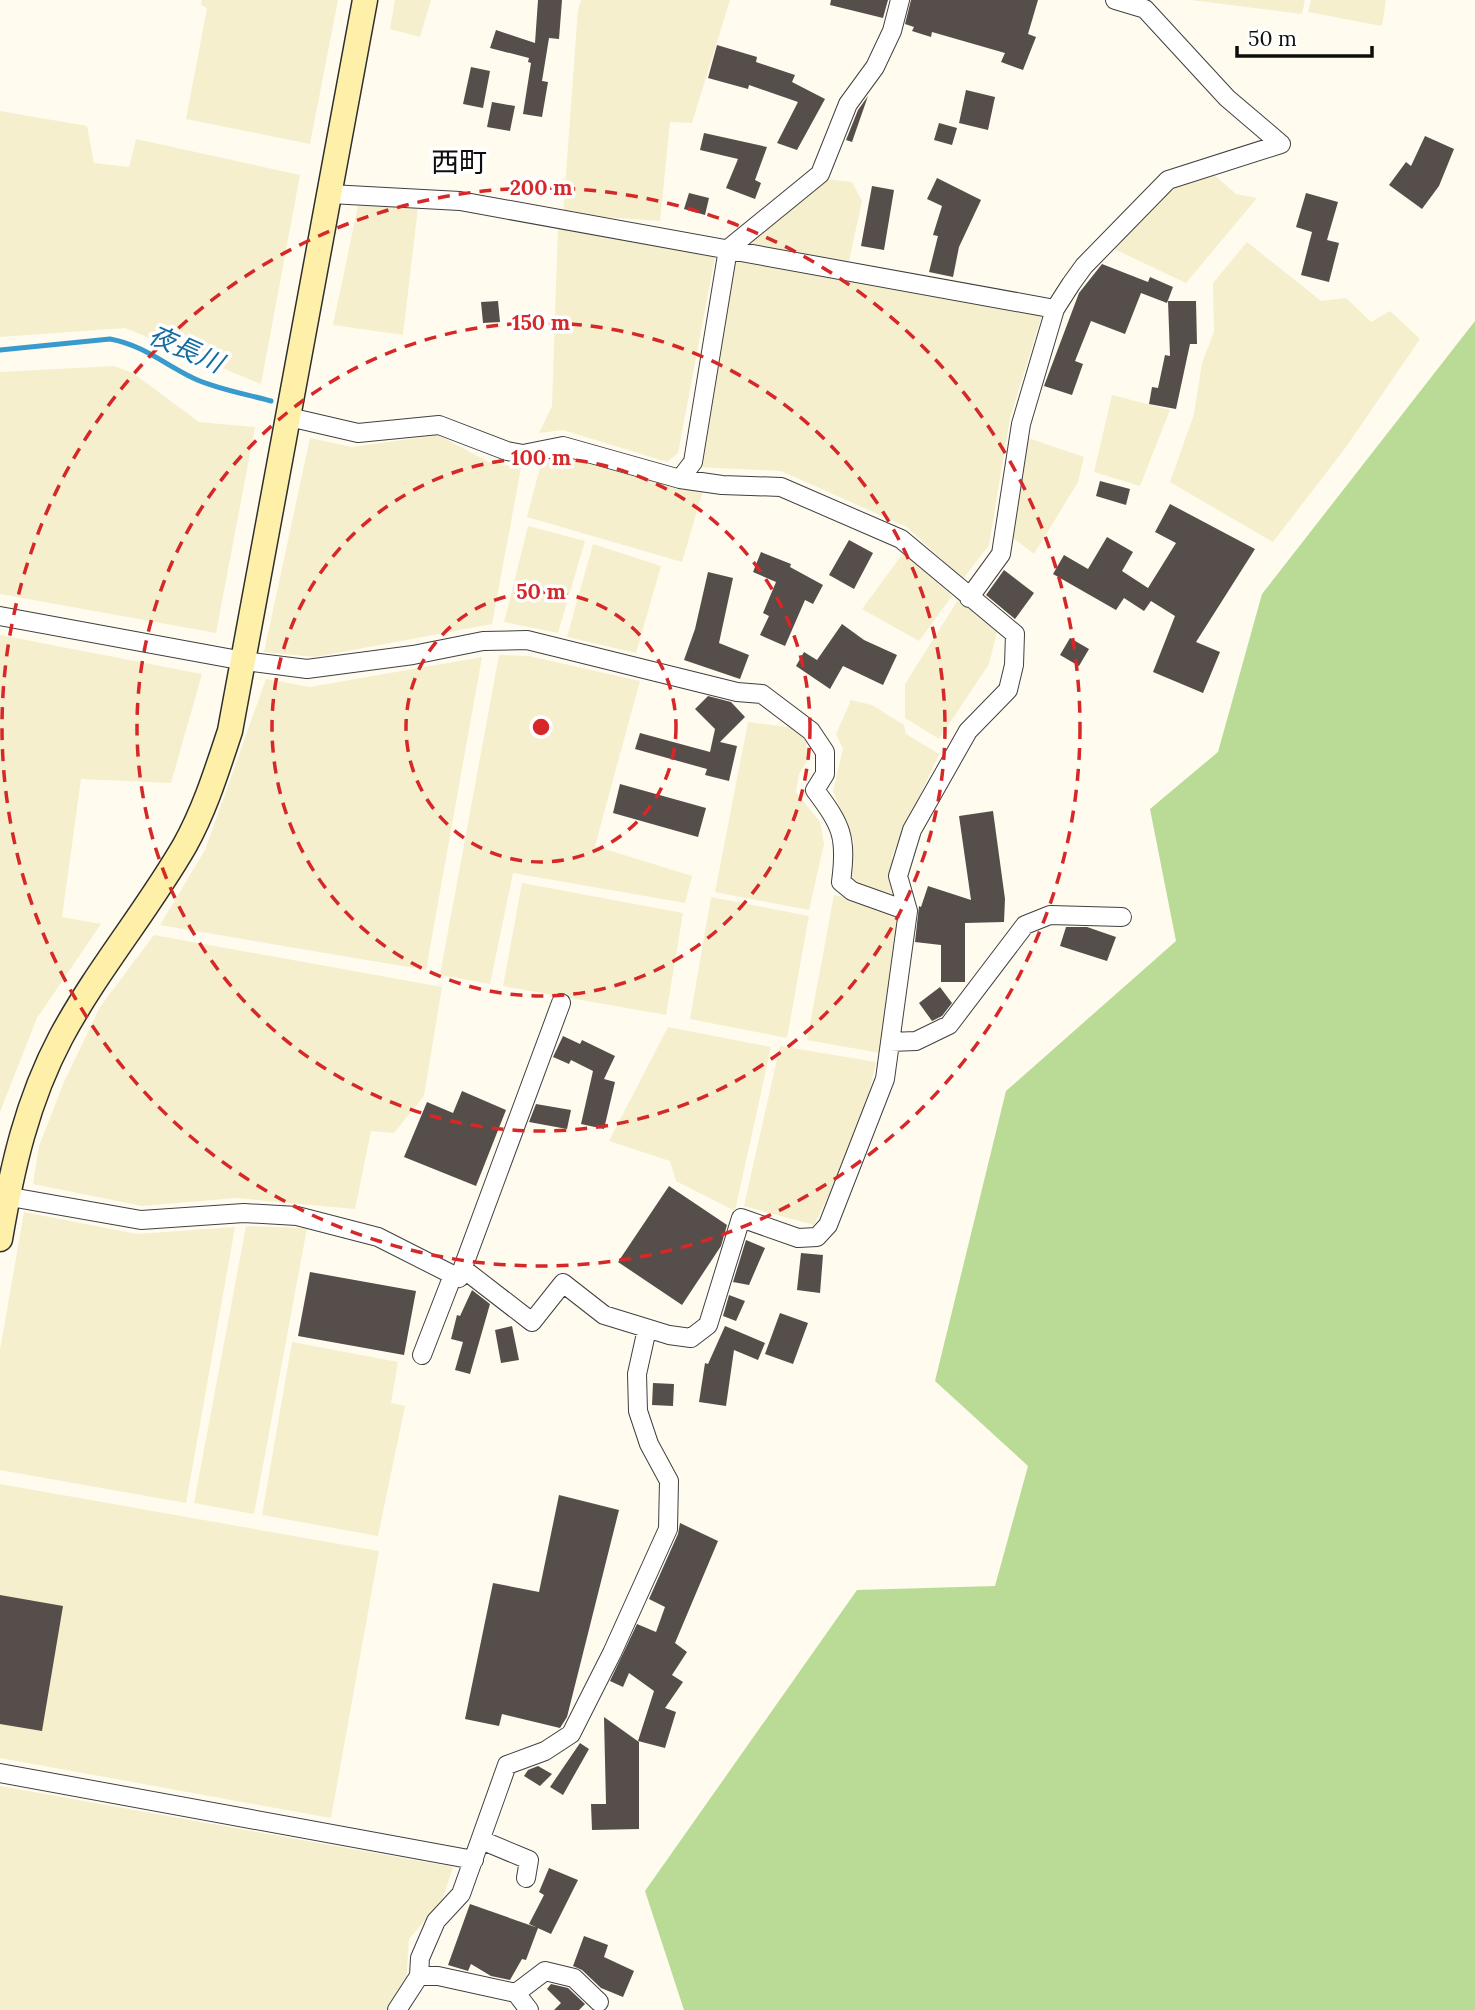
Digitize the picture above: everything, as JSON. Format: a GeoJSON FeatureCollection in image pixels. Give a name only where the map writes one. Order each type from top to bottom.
{"type":"FeatureCollection","features":[{"type":"Feature","properties":{"kind":"street"},"geometry":{"type":"LineString","coordinates":[[0,1239],[4,1195],[22,1132],[60,1039],[84,997],[162,882],[207,797],[230,731],[365,0]]}},
{"type":"Feature","properties":{"kind":"street"},"geometry":{"type":"LineString","coordinates":[[680,479],[693,462],[727,249],[820,174],[848,104],[881,55],[900,0]]}},
{"type":"Feature","properties":{"kind":"street"},"geometry":{"type":"LineString","coordinates":[[969,598],[1001,554],[1021,424],[1055,309],[1084,266],[1168,180],[1281,144],[1227,98],[1146,4],[1115,0]]}},
{"type":"Feature","properties":{"kind":"street"},"geometry":{"type":"LineString","coordinates":[[330,194],[460,201],[1055,309]]}},
{"type":"Feature","properties":{"kind":"street"},"geometry":{"type":"LineString","coordinates":[[289,417],[358,433],[439,425],[507,451],[523,454],[563,446],[680,479],[722,485],[781,487],[901,539],[1015,634],[1014,665],[1008,690],[968,731],[912,830],[898,876],[908,911],[885,1080],[828,1224],[817,1237],[798,1238],[741,1218],[708,1325],[691,1338],[647,1329],[604,1315],[563,1283],[532,1322],[466,1270],[456,1277]]}},
{"type":"Feature","properties":{"kind":"street"},"geometry":{"type":"LineString","coordinates":[[0,615],[244,661],[307,669],[413,655],[483,641],[527,640],[737,692],[762,694],[811,731],[825,752],[825,774],[815,790],[836,817],[845,850],[841,882],[852,891],[908,911]]}},
{"type":"Feature","properties":{"kind":"street"},"geometry":{"type":"LineString","coordinates":[[890,1042],[916,1041],[949,1025],[1025,925],[1051,915],[1122,917]]}},
{"type":"Feature","properties":{"kind":"street"},"geometry":{"type":"LineString","coordinates":[[422,1355],[456,1277],[561,1003]]}},
{"type":"Feature","properties":{"kind":"street"},"geometry":{"type":"LineString","coordinates":[[4,1195],[141,1220],[244,1213],[297,1216],[378,1237],[456,1277]]}},
{"type":"Feature","properties":{"kind":"street"},"geometry":{"type":"LineString","coordinates":[[397,2010],[419,1976],[420,1958],[436,1921],[461,1894],[507,1765],[545,1751],[570,1734],[588,1705],[668,1529],[669,1481],[649,1444],[638,1411],[637,1374],[647,1329]]}},
{"type":"Feature","properties":{"kind":"street"},"geometry":{"type":"LineString","coordinates":[[0,1773],[474,1860]]}},
{"type":"Feature","properties":{"kind":"street"},"geometry":{"type":"LineString","coordinates":[[481,1840],[529,1860],[526,1878]]}},
{"type":"Feature","properties":{"kind":"street"},"geometry":{"type":"LineString","coordinates":[[516,1993],[545,1971],[574,1978],[599,2003]]}},
{"type":"Feature","properties":{"kind":"street"},"geometry":{"type":"LineString","coordinates":[[419,1976],[438,1976],[516,1993],[529,2010]]}},
{"type":"Feature","properties":{"kind":"shaded area"},"geometry":{"type":"Polygon","coordinates":[[[202,0],[338,0],[310,144],[186,119],[207,8],[201,5],[202,0]]]}},
{"type":"Feature","properties":{"kind":"shaded area"},"geometry":{"type":"Polygon","coordinates":[[[395,0],[431,0],[420,37],[390,29],[395,0]]]}},
{"type":"Feature","properties":{"kind":"shaded area"},"geometry":{"type":"Polygon","coordinates":[[[581,0],[730,0],[692,123],[670,122],[660,221],[563,214],[578,10],[581,0]]]}},
{"type":"Feature","properties":{"kind":"shaded area"},"geometry":{"type":"Polygon","coordinates":[[[1191,0],[1305,0],[1302,14],[1191,0]]]}},
{"type":"Feature","properties":{"kind":"shaded area"},"geometry":{"type":"Polygon","coordinates":[[[1311,0],[1386,0],[1382,26],[1308,12],[1311,0]]]}},
{"type":"Feature","properties":{"kind":"shaded area"},"geometry":{"type":"Polygon","coordinates":[[[0,111],[87,126],[94,163],[129,167],[136,139],[300,175],[261,384],[125,328],[0,337],[0,111]]]}},
{"type":"Feature","properties":{"kind":"shaded area"},"geometry":{"type":"Polygon","coordinates":[[[1213,174],[1236,194],[1257,198],[1186,283],[1112,248],[1174,186],[1213,174]]]}},
{"type":"Feature","properties":{"kind":"shaded area"},"geometry":{"type":"Polygon","coordinates":[[[824,179],[852,182],[862,201],[849,261],[742,243],[824,179]]]}},
{"type":"Feature","properties":{"kind":"shaded area"},"geometry":{"type":"Polygon","coordinates":[[[358,206],[418,207],[403,335],[333,325],[358,206]]]}},
{"type":"Feature","properties":{"kind":"shaded area"},"geometry":{"type":"Polygon","coordinates":[[[558,228],[715,257],[678,453],[667,462],[563,430],[539,433],[552,406],[558,228]]]}},
{"type":"Feature","properties":{"kind":"shaded area"},"geometry":{"type":"Polygon","coordinates":[[[1247,242],[1321,301],[1346,298],[1371,322],[1390,311],[1420,339],[1346,447],[1273,542],[1170,482],[1194,414],[1202,363],[1214,332],[1213,283],[1247,242]]]}},
{"type":"Feature","properties":{"kind":"shaded area"},"geometry":{"type":"Polygon","coordinates":[[[734,258],[1042,315],[1010,418],[989,545],[963,579],[907,527],[781,471],[697,467],[734,258]]]}},
{"type":"Feature","properties":{"kind":"shaded area"},"geometry":{"type":"Polygon","coordinates":[[[114,366],[133,373],[199,422],[255,427],[216,633],[0,594],[0,372],[114,366]]]}},
{"type":"Feature","properties":{"kind":"shaded area"},"geometry":{"type":"Polygon","coordinates":[[[1112,395],[1170,410],[1140,486],[1094,472],[1112,395]]]}},
{"type":"Feature","properties":{"kind":"shaded area"},"geometry":{"type":"Polygon","coordinates":[[[438,435],[489,462],[521,468],[492,624],[315,657],[264,652],[310,438],[352,447],[438,435]]]}},
{"type":"Feature","properties":{"kind":"shaded area"},"geometry":{"type":"Polygon","coordinates":[[[1025,437],[1084,457],[1078,482],[1034,554],[1012,537],[1025,437]]]}},
{"type":"Feature","properties":{"kind":"shaded area"},"geometry":{"type":"Polygon","coordinates":[[[568,453],[703,491],[682,562],[527,517],[542,460],[568,453]]]}},
{"type":"Feature","properties":{"kind":"shaded area"},"geometry":{"type":"Polygon","coordinates":[[[528,526],[585,541],[558,633],[504,622],[528,526]]]}},
{"type":"Feature","properties":{"kind":"shaded area"},"geometry":{"type":"Polygon","coordinates":[[[593,544],[661,566],[636,653],[567,637],[593,544]]]}},
{"type":"Feature","properties":{"kind":"shaded area"},"geometry":{"type":"Polygon","coordinates":[[[904,552],[952,596],[919,641],[862,609],[904,552]]]}},
{"type":"Feature","properties":{"kind":"shaded area"},"geometry":{"type":"Polygon","coordinates":[[[958,600],[997,632],[989,664],[939,739],[905,718],[905,684],[958,600]]]}},
{"type":"Feature","properties":{"kind":"shaded area"},"geometry":{"type":"Polygon","coordinates":[[[0,635],[202,674],[171,783],[81,779],[62,917],[101,924],[37,1018],[0,1112],[0,635]]]}},
{"type":"Feature","properties":{"kind":"shaded area"},"geometry":{"type":"Polygon","coordinates":[[[499,655],[529,656],[640,681],[595,846],[692,876],[685,903],[513,873],[490,984],[440,975],[499,655]]]}},
{"type":"Feature","properties":{"kind":"shaded area"},"geometry":{"type":"Polygon","coordinates":[[[482,657],[426,970],[160,925],[205,850],[266,679],[310,687],[482,657]]]}},
{"type":"Feature","properties":{"kind":"shaded area"},"geometry":{"type":"Polygon","coordinates":[[[851,700],[872,705],[904,725],[906,734],[939,754],[892,856],[894,897],[847,878],[854,842],[833,791],[843,749],[836,734],[851,700]]]}},
{"type":"Feature","properties":{"kind":"shaded area"},"geometry":{"type":"Polygon","coordinates":[[[748,722],[801,729],[806,740],[808,760],[799,774],[796,792],[820,822],[824,844],[809,910],[715,892],[748,722]]]}},
{"type":"Feature","properties":{"kind":"shaded area"},"geometry":{"type":"Polygon","coordinates":[[[522,883],[683,913],[666,1015],[503,986],[522,883]]]}},
{"type":"Feature","properties":{"kind":"shaded area"},"geometry":{"type":"Polygon","coordinates":[[[834,895],[907,909],[880,1053],[807,1040],[834,895]]]}},
{"type":"Feature","properties":{"kind":"shaded area"},"geometry":{"type":"Polygon","coordinates":[[[711,897],[809,916],[787,1038],[690,1019],[711,897]]]}},
{"type":"Feature","properties":{"kind":"shaded area"},"geometry":{"type":"Polygon","coordinates":[[[154,935],[442,987],[424,1096],[394,1133],[371,1131],[355,1209],[236,1198],[142,1206],[33,1184],[39,1146],[64,1082],[100,1007],[154,935]]]}},
{"type":"Feature","properties":{"kind":"shaded area"},"geometry":{"type":"Polygon","coordinates":[[[668,1027],[771,1047],[735,1211],[676,1181],[670,1161],[609,1141],[668,1027]]]}},
{"type":"Feature","properties":{"kind":"shaded area"},"geometry":{"type":"Polygon","coordinates":[[[780,1046],[876,1062],[861,1129],[814,1225],[744,1206],[780,1046]]]}},
{"type":"Feature","properties":{"kind":"shaded area"},"geometry":{"type":"Polygon","coordinates":[[[24,1212],[137,1234],[235,1227],[186,1503],[0,1470],[0,1350],[24,1212]]]}},
{"type":"Feature","properties":{"kind":"shaded area"},"geometry":{"type":"Polygon","coordinates":[[[246,1226],[307,1228],[254,1514],[194,1503],[246,1226]]]}},
{"type":"Feature","properties":{"kind":"shaded area"},"geometry":{"type":"Polygon","coordinates":[[[292,1342],[398,1362],[391,1403],[405,1406],[378,1536],[262,1515],[292,1342]]]}},
{"type":"Feature","properties":{"kind":"shaded area"},"geometry":{"type":"Polygon","coordinates":[[[0,1484],[379,1551],[331,1818],[0,1758],[0,1484]]]}},
{"type":"Feature","properties":{"kind":"shaded area"},"geometry":{"type":"Polygon","coordinates":[[[0,1786],[453,1867],[442,1900],[409,1939],[406,1983],[386,2010],[0,2010],[0,1786]]]}},
{"type":"Feature","properties":{"kind":"green space"},"geometry":{"type":"Polygon","coordinates":[[[1475,321],[1475,2010],[684,2010],[645,1891],[857,1590],[995,1586],[1028,1466],[935,1381],[1006,1091],[1176,941],[1150,809],[1218,752],[1262,594],[1475,321]]]}},
{"type":"Feature","properties":{"kind":"building"},"geometry":{"type":"Polygon","coordinates":[[[538,0],[562,0],[559,39],[549,38],[542,81],[548,82],[542,117],[523,114],[531,63],[528,62],[529,58],[490,48],[496,30],[535,43],[538,0]]]}},
{"type":"Feature","properties":{"kind":"building"},"geometry":{"type":"Polygon","coordinates":[[[831,0],[888,0],[883,18],[830,5],[831,0]]]}},
{"type":"Feature","properties":{"kind":"building"},"geometry":{"type":"Polygon","coordinates":[[[911,0],[1038,0],[1028,34],[1036,37],[1023,70],[1001,62],[1005,53],[932,32],[931,37],[912,31],[914,27],[905,24],[911,0]]]}},
{"type":"Feature","properties":{"kind":"building"},"geometry":{"type":"Polygon","coordinates":[[[717,45],[757,57],[756,62],[795,75],[792,82],[825,99],[797,150],[777,143],[798,102],[749,85],[748,89],[708,78],[717,45]]]}},
{"type":"Feature","properties":{"kind":"building"},"geometry":{"type":"Polygon","coordinates":[[[471,67],[490,71],[483,108],[463,104],[471,67]]]}},
{"type":"Feature","properties":{"kind":"building"},"geometry":{"type":"Polygon","coordinates":[[[966,90],[995,97],[988,130],[959,123],[966,90]]]}},
{"type":"Feature","properties":{"kind":"building"},"geometry":{"type":"Polygon","coordinates":[[[868,96],[852,142],[846,140],[858,110],[868,96]]]}},
{"type":"Feature","properties":{"kind":"building"},"geometry":{"type":"Polygon","coordinates":[[[492,102],[515,106],[510,131],[487,127],[492,102]]]}},
{"type":"Feature","properties":{"kind":"building"},"geometry":{"type":"Polygon","coordinates":[[[939,123],[957,128],[952,145],[934,140],[939,123]]]}},
{"type":"Feature","properties":{"kind":"building"},"geometry":{"type":"Polygon","coordinates":[[[704,133],[767,147],[755,180],[761,183],[755,199],[726,188],[738,159],[700,150],[704,133]]]}},
{"type":"Feature","properties":{"kind":"building"},"geometry":{"type":"Polygon","coordinates":[[[1425,136],[1454,149],[1439,186],[1422,209],[1389,185],[1406,162],[1411,166],[1425,136]]]}},
{"type":"Feature","properties":{"kind":"building"},"geometry":{"type":"Polygon","coordinates":[[[937,178],[981,200],[959,247],[953,277],[929,272],[938,236],[933,235],[942,206],[927,199],[937,178]]]}},
{"type":"Feature","properties":{"kind":"building"},"geometry":{"type":"Polygon","coordinates":[[[872,186],[894,190],[884,250],[861,246],[872,186]]]}},
{"type":"Feature","properties":{"kind":"building"},"geometry":{"type":"Polygon","coordinates":[[[689,193],[709,198],[705,215],[684,209],[689,193]]]}},
{"type":"Feature","properties":{"kind":"building"},"geometry":{"type":"Polygon","coordinates":[[[1306,193],[1338,202],[1327,240],[1339,243],[1329,282],[1301,275],[1312,232],[1296,227],[1306,193]]]}},
{"type":"Feature","properties":{"kind":"building"},"geometry":{"type":"Polygon","coordinates":[[[1102,264],[1148,282],[1150,277],[1173,287],[1167,303],[1141,293],[1125,334],[1091,321],[1075,361],[1083,364],[1072,395],[1044,386],[1079,293],[1102,264]]]}},
{"type":"Feature","properties":{"kind":"building"},"geometry":{"type":"Polygon","coordinates":[[[498,301],[500,322],[483,323],[481,302],[498,301]]]}},
{"type":"Feature","properties":{"kind":"building"},"geometry":{"type":"Polygon","coordinates":[[[1168,301],[1196,301],[1197,344],[1190,344],[1176,409],[1149,404],[1152,387],[1158,388],[1165,355],[1170,356],[1168,301]]]}},
{"type":"Feature","properties":{"kind":"building"},"geometry":{"type":"Polygon","coordinates":[[[1100,481],[1130,489],[1126,505],[1096,496],[1100,481]]]}},
{"type":"Feature","properties":{"kind":"building"},"geometry":{"type":"Polygon","coordinates":[[[1170,504],[1255,549],[1196,642],[1220,652],[1203,693],[1153,672],[1175,616],[1151,601],[1144,611],[1124,598],[1116,610],[1053,574],[1064,555],[1088,569],[1107,537],[1133,552],[1122,571],[1148,588],[1176,543],[1155,532],[1170,504]]]}},
{"type":"Feature","properties":{"kind":"building"},"geometry":{"type":"Polygon","coordinates":[[[849,540],[873,553],[854,589],[829,575],[849,540]]]}},
{"type":"Feature","properties":{"kind":"building"},"geometry":{"type":"Polygon","coordinates":[[[761,552],[791,564],[790,567],[823,585],[813,604],[805,600],[785,646],[760,635],[769,616],[763,613],[776,582],[753,572],[761,552]]]}},
{"type":"Feature","properties":{"kind":"building"},"geometry":{"type":"Polygon","coordinates":[[[1004,570],[1034,593],[1015,619],[986,595],[1004,570]]]}},
{"type":"Feature","properties":{"kind":"building"},"geometry":{"type":"Polygon","coordinates":[[[708,572],[733,578],[719,643],[749,655],[740,679],[684,660],[695,629],[708,572]]]}},
{"type":"Feature","properties":{"kind":"building"},"geometry":{"type":"Polygon","coordinates":[[[842,624],[864,640],[897,655],[883,685],[843,666],[830,689],[796,666],[804,652],[817,660],[842,624]]]}},
{"type":"Feature","properties":{"kind":"building"},"geometry":{"type":"Polygon","coordinates":[[[1070,638],[1089,649],[1079,666],[1060,655],[1070,638]]]}},
{"type":"Feature","properties":{"kind":"building"},"geometry":{"type":"Polygon","coordinates":[[[708,696],[731,702],[745,717],[720,742],[737,746],[729,781],[705,775],[707,769],[635,749],[640,733],[710,752],[715,729],[695,709],[708,696]]]}},
{"type":"Feature","properties":{"kind":"building"},"geometry":{"type":"Polygon","coordinates":[[[620,784],[706,808],[698,837],[613,813],[620,784]]]}},
{"type":"Feature","properties":{"kind":"building"},"geometry":{"type":"Polygon","coordinates":[[[993,811],[1005,899],[1004,922],[965,923],[965,982],[941,982],[941,945],[915,942],[919,906],[921,907],[928,886],[971,900],[959,816],[993,811]]]}},
{"type":"Feature","properties":{"kind":"building"},"geometry":{"type":"Polygon","coordinates":[[[1066,927],[1087,927],[1116,937],[1107,961],[1060,946],[1066,927]]]}},
{"type":"Feature","properties":{"kind":"building"},"geometry":{"type":"Polygon","coordinates":[[[940,987],[952,1003],[942,1016],[932,1021],[919,1003],[940,987]]]}},
{"type":"Feature","properties":{"kind":"building"},"geometry":{"type":"Polygon","coordinates":[[[563,1036],[580,1044],[582,1040],[615,1056],[604,1079],[615,1082],[604,1129],[581,1124],[593,1071],[571,1060],[569,1064],[553,1057],[563,1036]]]}},
{"type":"Feature","properties":{"kind":"building"},"geometry":{"type":"Polygon","coordinates":[[[462,1091],[506,1110],[476,1186],[404,1157],[427,1102],[453,1113],[462,1091]]]}},
{"type":"Feature","properties":{"kind":"building"},"geometry":{"type":"Polygon","coordinates":[[[536,1104],[571,1110],[567,1129],[529,1122],[536,1104]]]}},
{"type":"Feature","properties":{"kind":"building"},"geometry":{"type":"Polygon","coordinates":[[[669,1186],[727,1225],[721,1246],[682,1305],[618,1262],[669,1186]]]}},
{"type":"Feature","properties":{"kind":"building"},"geometry":{"type":"Polygon","coordinates":[[[746,1240],[765,1248],[749,1285],[733,1282],[746,1240]]]}},
{"type":"Feature","properties":{"kind":"building"},"geometry":{"type":"Polygon","coordinates":[[[801,1253],[823,1255],[820,1293],[797,1290],[801,1253]]]}},
{"type":"Feature","properties":{"kind":"building"},"geometry":{"type":"Polygon","coordinates":[[[310,1272],[416,1291],[404,1355],[298,1336],[310,1272]]]}},
{"type":"Feature","properties":{"kind":"building"},"geometry":{"type":"Polygon","coordinates":[[[472,1290],[490,1304],[470,1374],[455,1370],[463,1342],[451,1339],[457,1315],[460,1316],[472,1290]]]}},
{"type":"Feature","properties":{"kind":"building"},"geometry":{"type":"Polygon","coordinates":[[[729,1295],[745,1301],[736,1321],[723,1316],[729,1295]]]}},
{"type":"Feature","properties":{"kind":"building"},"geometry":{"type":"Polygon","coordinates":[[[780,1313],[808,1323],[793,1364],[765,1354],[780,1313]]]}},
{"type":"Feature","properties":{"kind":"building"},"geometry":{"type":"Polygon","coordinates":[[[512,1326],[519,1360],[501,1363],[495,1330],[512,1326]]]}},
{"type":"Feature","properties":{"kind":"building"},"geometry":{"type":"Polygon","coordinates":[[[725,1326],[765,1343],[758,1360],[734,1350],[726,1406],[699,1402],[705,1363],[708,1364],[725,1326]]]}},
{"type":"Feature","properties":{"kind":"building"},"geometry":{"type":"Polygon","coordinates":[[[653,1383],[674,1384],[673,1406],[652,1405],[653,1383]]]}},
{"type":"Feature","properties":{"kind":"building"},"geometry":{"type":"Polygon","coordinates":[[[559,1495],[619,1510],[567,1717],[560,1728],[502,1714],[499,1726],[465,1719],[493,1583],[539,1592],[559,1495]]]}},
{"type":"Feature","properties":{"kind":"building"},"geometry":{"type":"Polygon","coordinates":[[[680,1523],[718,1541],[675,1643],[687,1652],[672,1675],[683,1682],[665,1708],[676,1712],[665,1748],[638,1741],[654,1691],[629,1673],[623,1687],[610,1681],[637,1624],[656,1632],[665,1607],[649,1599],[678,1534],[680,1523]]]}},
{"type":"Feature","properties":{"kind":"building"},"geometry":{"type":"Polygon","coordinates":[[[0,1595],[63,1606],[42,1731],[0,1724],[0,1595]]]}},
{"type":"Feature","properties":{"kind":"building"},"geometry":{"type":"Polygon","coordinates":[[[604,1717],[639,1742],[639,1829],[592,1830],[591,1804],[606,1804],[604,1717]]]}},
{"type":"Feature","properties":{"kind":"building"},"geometry":{"type":"Polygon","coordinates":[[[580,1743],[589,1749],[563,1795],[550,1787],[580,1743]]]}},
{"type":"Feature","properties":{"kind":"building"},"geometry":{"type":"Polygon","coordinates":[[[538,1766],[552,1774],[540,1786],[524,1776],[528,1770],[538,1766]]]}},
{"type":"Feature","properties":{"kind":"building"},"geometry":{"type":"Polygon","coordinates":[[[549,1868],[578,1880],[551,1934],[529,1924],[544,1895],[539,1892],[549,1868]]]}},
{"type":"Feature","properties":{"kind":"building"},"geometry":{"type":"Polygon","coordinates":[[[470,1904],[538,1928],[526,1960],[522,1959],[510,1980],[491,1976],[471,1964],[468,1971],[448,1965],[470,1904]]]}},
{"type":"Feature","properties":{"kind":"building"},"geometry":{"type":"Polygon","coordinates":[[[584,1936],[608,1945],[604,1957],[634,1971],[623,1997],[601,1988],[582,1970],[573,1966],[584,1936]]]}},
{"type":"Feature","properties":{"kind":"building"},"geometry":{"type":"Polygon","coordinates":[[[551,1984],[568,1988],[585,2004],[579,2010],[554,2010],[561,2003],[547,1989],[551,1984]]]}},
{"type":"Feature","properties":{"kind":"waterway","name":"夜長川"},"geometry":{"type":"LineString","coordinates":[[0,350],[110,339],[143,350],[202,382],[271,401]]}},
{"type":"Feature","properties":{"kind":"district","name":"西町"},"geometry":{"type":"Point","coordinates":[459,162]}}]}
